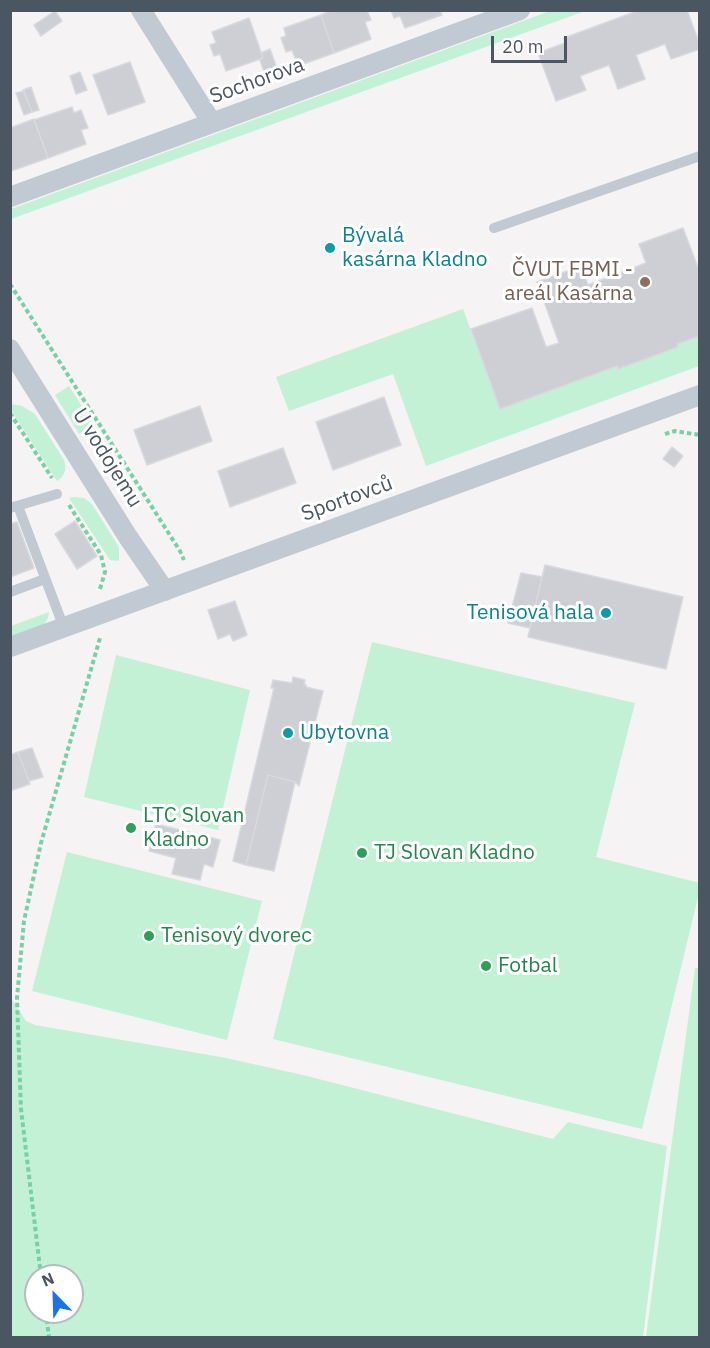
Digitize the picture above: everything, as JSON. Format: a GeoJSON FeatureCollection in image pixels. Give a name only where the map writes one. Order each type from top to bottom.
{"type":"FeatureCollection","features":[{"type":"Feature","properties":{"kind":"street"},"geometry":{"type":"LineString","coordinates":[[141,10],[212,123]]}},
{"type":"Feature","properties":{"kind":"street","name":"Sochorova"},"geometry":{"type":"LineString","coordinates":[[10,197],[520,10]]}},
{"type":"Feature","properties":{"kind":"street","name":"U vodojemu"},"geometry":{"type":"LineString","coordinates":[[10,349],[128,537],[165,591]]}},
{"type":"Feature","properties":{"kind":"street","name":"Sportovců"},"geometry":{"type":"LineString","coordinates":[[10,647],[699,395]]}},
{"type":"Feature","properties":{"kind":"lane"},"geometry":{"type":"LineString","coordinates":[[494,228],[699,156]]}},
{"type":"Feature","properties":{"kind":"lane"},"geometry":{"type":"LineString","coordinates":[[57,494],[14,507],[64,628]]}},
{"type":"Feature","properties":{"kind":"lane"},"geometry":{"type":"LineString","coordinates":[[10,592],[45,579]]}},
{"type":"Feature","properties":{"kind":"path"},"geometry":{"type":"LineString","coordinates":[[10,284],[180,551],[184,561]]}},
{"type":"Feature","properties":{"kind":"path"},"geometry":{"type":"LineString","coordinates":[[40,1264],[21,1109],[17,998],[24,921],[41,843],[100,638]]}},
{"type":"Feature","properties":{"kind":"green space"},"geometry":{"type":"Polygon","coordinates":[[[550,11],[585,11],[11,219],[11,209],[550,11]]]}},
{"type":"Feature","properties":{"kind":"green space"},"geometry":{"type":"Polygon","coordinates":[[[463,309],[500,409],[617,366],[678,347],[677,344],[699,336],[699,366],[426,466],[393,374],[289,411],[276,377],[463,309]]]}},
{"type":"Feature","properties":{"kind":"green space"},"geometry":{"type":"Polygon","coordinates":[[[69,386],[94,425],[79,434],[55,395],[69,386]]]}},
{"type":"Feature","properties":{"kind":"green space"},"geometry":{"type":"Polygon","coordinates":[[[11,404],[22,406],[35,414],[64,460],[65,472],[57,481],[11,410],[11,404]]]}},
{"type":"Feature","properties":{"kind":"green space"},"geometry":{"type":"Polygon","coordinates":[[[69,498],[84,498],[92,504],[119,547],[119,561],[110,560],[69,498]]]}},
{"type":"Feature","properties":{"kind":"green space"},"geometry":{"type":"Polygon","coordinates":[[[49,612],[43,626],[11,637],[11,626],[49,612]]]}},
{"type":"Feature","properties":{"kind":"green space","name":"Fotbal"},"geometry":{"type":"Polygon","coordinates":[[[372,642],[635,703],[596,857],[700,883],[642,1129],[273,1039],[372,642]]]}},
{"type":"Feature","properties":{"kind":"green space"},"geometry":{"type":"Polygon","coordinates":[[[116,655],[250,690],[218,830],[84,797],[116,655]]]}},
{"type":"Feature","properties":{"kind":"green space","name":"Tenisový dvorec"},"geometry":{"type":"Polygon","coordinates":[[[67,852],[262,901],[227,1040],[32,991],[67,852]]]}},
{"type":"Feature","properties":{"kind":"green space"},"geometry":{"type":"Polygon","coordinates":[[[695,968],[700,968],[699,1337],[646,1337],[695,968]]]}},
{"type":"Feature","properties":{"kind":"green space"},"geometry":{"type":"Polygon","coordinates":[[[11,998],[26,1021],[35,1025],[221,1057],[303,1075],[553,1139],[568,1122],[667,1146],[643,1337],[11,1337],[11,998]]]}},
{"type":"Feature","properties":{"kind":"building"},"geometry":{"type":"Polygon","coordinates":[[[333,10],[367,10],[371,20],[365,22],[371,39],[334,53],[321,15],[333,10]]]}},
{"type":"Feature","properties":{"kind":"building"},"geometry":{"type":"Polygon","coordinates":[[[391,10],[440,10],[442,15],[405,28],[400,16],[394,18],[391,10]]]}},
{"type":"Feature","properties":{"kind":"building"},"geometry":{"type":"Polygon","coordinates":[[[640,10],[687,10],[700,49],[671,59],[665,44],[636,55],[645,79],[618,89],[609,65],[580,76],[586,90],[556,101],[538,53],[565,43],[564,38],[640,10]]]}},
{"type":"Feature","properties":{"kind":"building"},"geometry":{"type":"Polygon","coordinates":[[[55,11],[62,21],[41,36],[34,25],[55,11]]]}},
{"type":"Feature","properties":{"kind":"building"},"geometry":{"type":"Polygon","coordinates":[[[321,15],[334,53],[298,66],[292,50],[286,52],[281,38],[286,36],[284,28],[321,15]]]}},
{"type":"Feature","properties":{"kind":"building"},"geometry":{"type":"Polygon","coordinates":[[[249,18],[263,58],[226,71],[220,54],[214,56],[210,45],[216,43],[212,32],[249,18]]]}},
{"type":"Feature","properties":{"kind":"building"},"geometry":{"type":"Polygon","coordinates":[[[270,49],[279,74],[266,78],[260,60],[263,58],[261,53],[270,49]]]}},
{"type":"Feature","properties":{"kind":"building"},"geometry":{"type":"Polygon","coordinates":[[[130,62],[145,102],[108,115],[93,75],[130,62]]]}},
{"type":"Feature","properties":{"kind":"building"},"geometry":{"type":"Polygon","coordinates":[[[80,72],[87,90],[76,94],[70,76],[80,72]]]}},
{"type":"Feature","properties":{"kind":"building"},"geometry":{"type":"Polygon","coordinates":[[[31,87],[39,110],[32,112],[23,90],[31,87]]]}},
{"type":"Feature","properties":{"kind":"building"},"geometry":{"type":"Polygon","coordinates":[[[24,91],[32,112],[24,115],[16,93],[24,91]]]}},
{"type":"Feature","properties":{"kind":"building"},"geometry":{"type":"Polygon","coordinates":[[[72,107],[74,113],[81,110],[88,128],[81,130],[86,144],[48,158],[34,120],[72,107]]]}},
{"type":"Feature","properties":{"kind":"building"},"geometry":{"type":"Polygon","coordinates":[[[34,119],[48,158],[11,171],[10,128],[34,119]]]}},
{"type":"Feature","properties":{"kind":"building"},"geometry":{"type":"Polygon","coordinates":[[[683,228],[700,273],[700,336],[677,344],[678,347],[618,369],[617,366],[500,409],[471,329],[532,308],[546,347],[559,343],[537,282],[581,266],[588,285],[646,263],[639,244],[683,228]]]}},
{"type":"Feature","properties":{"kind":"building"},"geometry":{"type":"Polygon","coordinates":[[[384,397],[401,445],[333,470],[316,422],[384,397]]]}},
{"type":"Feature","properties":{"kind":"building"},"geometry":{"type":"Polygon","coordinates":[[[200,406],[212,441],[147,465],[134,430],[200,406]]]}},
{"type":"Feature","properties":{"kind":"building"},"geometry":{"type":"Polygon","coordinates":[[[672,447],[683,456],[674,467],[663,459],[672,447]]]}},
{"type":"Feature","properties":{"kind":"building"},"geometry":{"type":"Polygon","coordinates":[[[283,448],[296,483],[230,507],[218,471],[283,448]]]}},
{"type":"Feature","properties":{"kind":"building"},"geometry":{"type":"Polygon","coordinates":[[[75,521],[97,556],[77,569],[55,534],[75,521]]]}},
{"type":"Feature","properties":{"kind":"building"},"geometry":{"type":"Polygon","coordinates":[[[17,522],[34,568],[10,577],[10,524],[17,522]]]}},
{"type":"Feature","properties":{"kind":"building","name":"Tenisová hala"},"geometry":{"type":"Polygon","coordinates":[[[545,565],[683,597],[666,669],[528,637],[545,565]]]}},
{"type":"Feature","properties":{"kind":"building"},"geometry":{"type":"Polygon","coordinates":[[[521,573],[542,577],[530,628],[508,623],[521,573]]]}},
{"type":"Feature","properties":{"kind":"building"},"geometry":{"type":"Polygon","coordinates":[[[235,601],[247,635],[233,641],[230,634],[218,639],[208,610],[235,601]]]}},
{"type":"Feature","properties":{"kind":"building","name":"Ubytovna"},"geometry":{"type":"Polygon","coordinates":[[[293,677],[305,680],[306,687],[323,691],[299,786],[295,782],[268,775],[246,865],[233,861],[274,688],[271,688],[273,680],[292,683],[293,677]]]}},
{"type":"Feature","properties":{"kind":"building"},"geometry":{"type":"Polygon","coordinates":[[[32,748],[43,777],[29,781],[18,752],[32,748]]]}},
{"type":"Feature","properties":{"kind":"building"},"geometry":{"type":"Polygon","coordinates":[[[18,752],[30,784],[10,791],[10,755],[18,752]]]}},
{"type":"Feature","properties":{"kind":"building"},"geometry":{"type":"Polygon","coordinates":[[[268,775],[295,782],[274,871],[246,865],[268,775]]]}},
{"type":"Feature","properties":{"kind":"building"},"geometry":{"type":"Polygon","coordinates":[[[156,824],[220,840],[213,867],[204,864],[200,880],[172,874],[176,858],[149,851],[156,824]]]}},
{"type":"Feature","properties":{"kind":"place","name":"Bývalá kasárna Kladno"},"geometry":{"type":"Point","coordinates":[330,248]}},
{"type":"Feature","properties":{"kind":"place","name":"ČVUT FBMI - areál Kasárna"},"geometry":{"type":"Point","coordinates":[645,282]}},
{"type":"Feature","properties":{"kind":"place","name":"Tenisová hala"},"geometry":{"type":"Point","coordinates":[606,613]}},
{"type":"Feature","properties":{"kind":"place","name":"Ubytovna"},"geometry":{"type":"Point","coordinates":[288,733]}},
{"type":"Feature","properties":{"kind":"place","name":"LTC Slovan Kladno"},"geometry":{"type":"Point","coordinates":[131,828]}},
{"type":"Feature","properties":{"kind":"place","name":"TJ Slovan Kladno"},"geometry":{"type":"Point","coordinates":[362,853]}},
{"type":"Feature","properties":{"kind":"place","name":"Tenisový dvorec"},"geometry":{"type":"Point","coordinates":[149,936]}},
{"type":"Feature","properties":{"kind":"place","name":"Fotbal"},"geometry":{"type":"Point","coordinates":[486,966]}}]}
